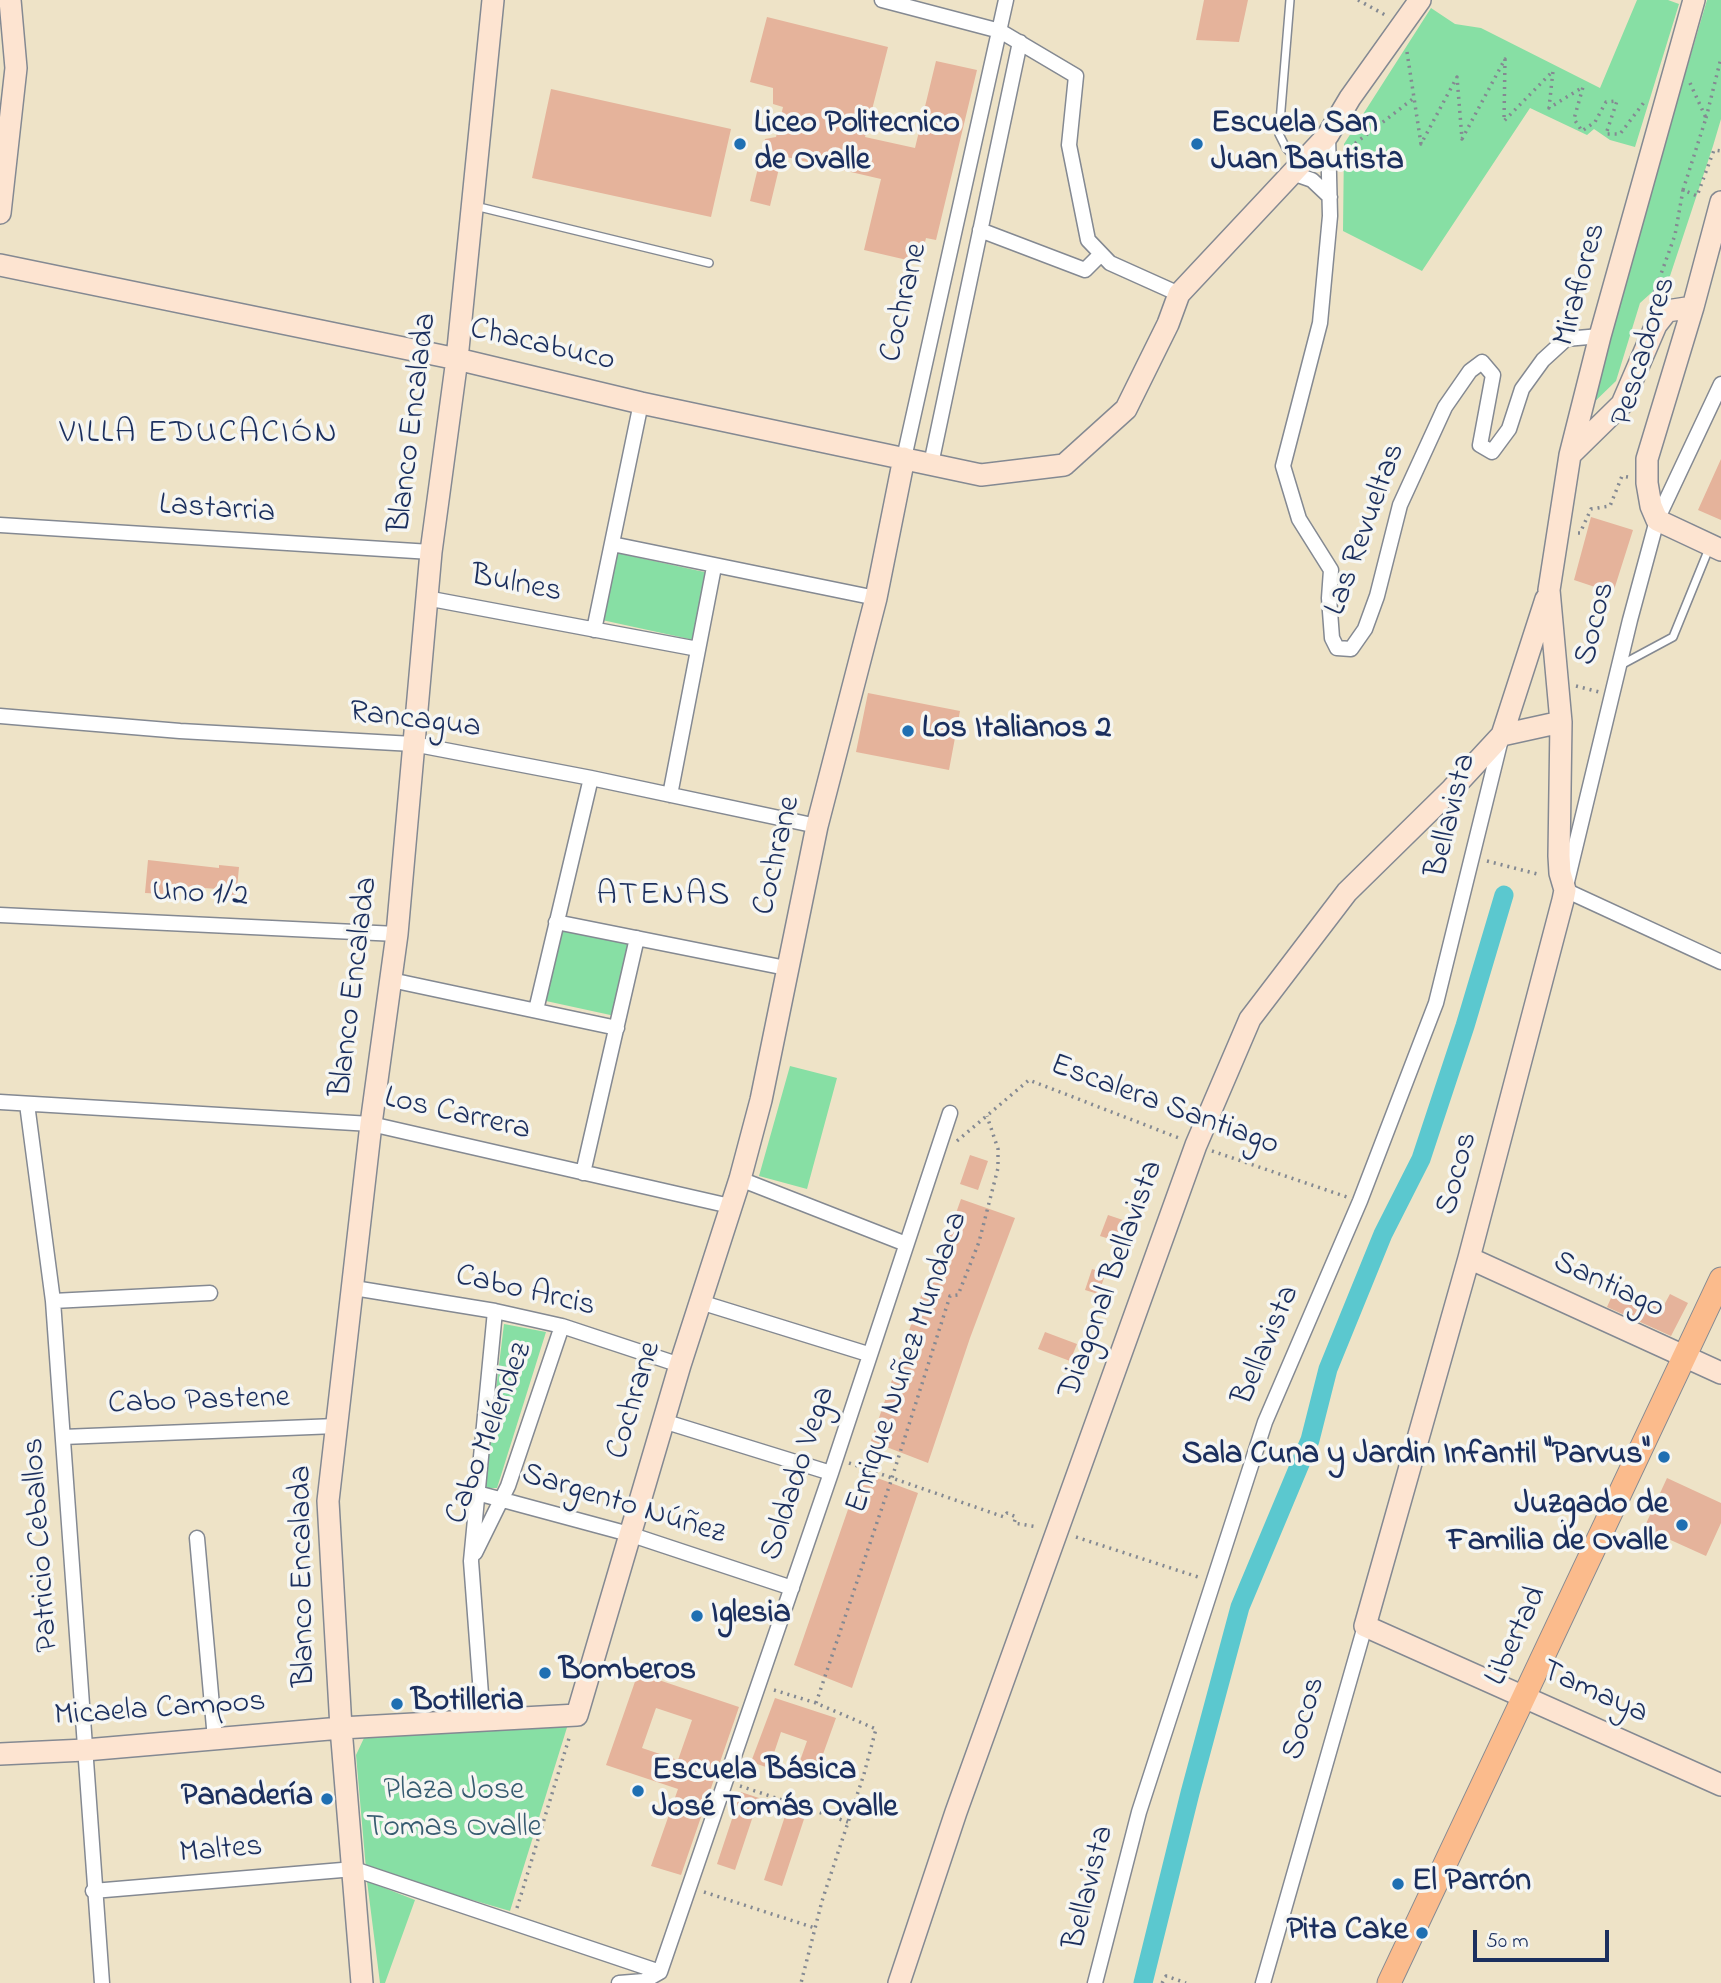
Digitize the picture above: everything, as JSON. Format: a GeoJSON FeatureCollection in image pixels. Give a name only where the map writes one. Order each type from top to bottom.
{"type":"FeatureCollection","features":[{"type":"Feature","properties":{"kind":"main road","name":"Libertad"},"geometry":{"type":"LineString","coordinates":[[1389,1983],[1721,1279]]}},
{"type":"Feature","properties":{"kind":"street"},"geometry":{"type":"LineString","coordinates":[[0,213],[16,68],[10,0]]}},
{"type":"Feature","properties":{"kind":"street","name":"Blanco Encalada"},"geometry":{"type":"LineString","coordinates":[[362,1983],[341,1728],[328,1501],[371,1124],[397,934],[430,552],[457,359],[493,0]]}},
{"type":"Feature","properties":{"kind":"street"},"geometry":{"type":"LineString","coordinates":[[882,0],[1000,31],[1076,76],[1069,145],[1088,240],[1110,263],[1179,295],[1328,135],[1350,98],[1420,0]]}},
{"type":"Feature","properties":{"kind":"street","name":"Cochrane"},"geometry":{"type":"LineString","coordinates":[[576,1715],[680,1365],[740,1179],[761,1100],[817,826],[876,598],[904,458],[1006,0]]}},
{"type":"Feature","properties":{"kind":"street","name":"Miraflores"},"geometry":{"type":"LineString","coordinates":[[1502,735],[1549,590],[1570,455],[1600,335],[1694,0]]}},
{"type":"Feature","properties":{"kind":"street","name":"Cochrane"},"geometry":{"type":"LineString","coordinates":[[931,464],[1020,41]]}},
{"type":"Feature","properties":{"kind":"street","name":"Las Revueltas"},"geometry":{"type":"LineString","coordinates":[[1328,135],[1328,254],[1321,323],[1283,466],[1299,519],[1331,570],[1329,598],[1332,638],[1338,648],[1351,649],[1365,629],[1377,596],[1400,505],[1445,407],[1470,370],[1482,362],[1493,375],[1480,445],[1492,452],[1509,429],[1522,388],[1543,360],[1566,339],[1600,335]]}},
{"type":"Feature","properties":{"kind":"street"},"geometry":{"type":"LineString","coordinates":[[1297,169],[1330,197]]}},
{"type":"Feature","properties":{"kind":"street","name":"Pescadores"},"geometry":{"type":"LineString","coordinates":[[1657,520],[1651,506],[1647,459],[1693,307],[1721,202]]}},
{"type":"Feature","properties":{"kind":"street"},"geometry":{"type":"LineString","coordinates":[[980,230],[1086,270],[1101,254]]}},
{"type":"Feature","properties":{"kind":"street","name":"Chacabuco"},"geometry":{"type":"LineString","coordinates":[[0,265],[457,359],[641,403],[981,475],[1063,465],[1126,409],[1168,324],[1179,295]]}},
{"type":"Feature","properties":{"kind":"street"},"geometry":{"type":"LineString","coordinates":[[1570,455],[1622,404],[1656,325],[1667,311],[1693,307]]}},
{"type":"Feature","properties":{"kind":"street","name":"Socos"},"geometry":{"type":"LineString","coordinates":[[1263,1983],[1469,1258],[1565,890],[1611,696],[1657,520],[1721,384]]}},
{"type":"Feature","properties":{"kind":"street","name":"Bulnes"},"geometry":{"type":"LineString","coordinates":[[594,630],[641,403]]}},
{"type":"Feature","properties":{"kind":"street"},"geometry":{"type":"LineString","coordinates":[[1657,520],[1716,547]]}},
{"type":"Feature","properties":{"kind":"street","name":"Lastarria"},"geometry":{"type":"LineString","coordinates":[[0,525],[430,552]]}},
{"type":"Feature","properties":{"kind":"street"},"geometry":{"type":"LineString","coordinates":[[612,544],[876,598]]}},
{"type":"Feature","properties":{"kind":"street"},"geometry":{"type":"LineString","coordinates":[[670,795],[714,567]]}},
{"type":"Feature","properties":{"kind":"street","name":"Miraflores"},"geometry":{"type":"LineString","coordinates":[[1549,590],[1561,722],[1559,856],[1565,890]]}},
{"type":"Feature","properties":{"kind":"street","name":"Bulnes"},"geometry":{"type":"LineString","coordinates":[[426,598],[698,649]]}},
{"type":"Feature","properties":{"kind":"street","name":"Rancagua"},"geometry":{"type":"LineString","coordinates":[[0,716],[180,731],[412,744],[591,778],[817,826]]}},
{"type":"Feature","properties":{"kind":"street"},"geometry":{"type":"LineString","coordinates":[[1502,735],[1561,722]]}},
{"type":"Feature","properties":{"kind":"street","name":"Bellavista"},"geometry":{"type":"LineString","coordinates":[[1095,1983],[1139,1812],[1265,1422],[1360,1201],[1436,1003],[1502,735]]}},
{"type":"Feature","properties":{"kind":"street","name":"Diagonal Bellavista"},"geometry":{"type":"LineString","coordinates":[[899,1983],[956,1812],[1196,1145],[1250,1019],[1347,892],[1452,789],[1502,735]]}},
{"type":"Feature","properties":{"kind":"street"},"geometry":{"type":"LineString","coordinates":[[536,1010],[591,778]]}},
{"type":"Feature","properties":{"kind":"street"},"geometry":{"type":"LineString","coordinates":[[1565,890],[1721,962]]}},
{"type":"Feature","properties":{"kind":"street","name":"Uno 1/2"},"geometry":{"type":"LineString","coordinates":[[0,915],[397,934]]}},
{"type":"Feature","properties":{"kind":"street"},"geometry":{"type":"LineString","coordinates":[[556,922],[786,968]]}},
{"type":"Feature","properties":{"kind":"street"},"geometry":{"type":"LineString","coordinates":[[583,1173],[637,938]]}},
{"type":"Feature","properties":{"kind":"street"},"geometry":{"type":"LineString","coordinates":[[391,980],[617,1028]]}},
{"type":"Feature","properties":{"kind":"street","name":"Los Carrera"},"geometry":{"type":"LineString","coordinates":[[0,1102],[371,1124],[730,1206]]}},
{"type":"Feature","properties":{"kind":"street","name":"Patricio Ceballos"},"geometry":{"type":"LineString","coordinates":[[27,1104],[53,1301],[93,1891],[102,1983]]}},
{"type":"Feature","properties":{"kind":"street","name":"Soldado Vega"},"geometry":{"type":"LineString","coordinates":[[660,1972],[831,1473],[950,1113]]}},
{"type":"Feature","properties":{"kind":"street"},"geometry":{"type":"LineString","coordinates":[[740,1179],[906,1244]]}},
{"type":"Feature","properties":{"kind":"street","name":"Santiago"},"geometry":{"type":"LineString","coordinates":[[1469,1258],[1721,1373]]}},
{"type":"Feature","properties":{"kind":"street","name":"Cabo Arcis"},"geometry":{"type":"LineString","coordinates":[[354,1288],[495,1311],[562,1326],[680,1365]]}},
{"type":"Feature","properties":{"kind":"street"},"geometry":{"type":"LineString","coordinates":[[53,1301],[210,1293]]}},
{"type":"Feature","properties":{"kind":"street"},"geometry":{"type":"LineString","coordinates":[[700,1302],[869,1354]]}},
{"type":"Feature","properties":{"kind":"street","name":"Cabo Meléndez"},"geometry":{"type":"LineString","coordinates":[[483,1721],[471,1561],[495,1311]]}},
{"type":"Feature","properties":{"kind":"street","name":"Cabo Meléndez"},"geometry":{"type":"LineString","coordinates":[[471,1561],[502,1498],[562,1326]]}},
{"type":"Feature","properties":{"kind":"street"},"geometry":{"type":"LineString","coordinates":[[663,1421],[831,1473]]}},
{"type":"Feature","properties":{"kind":"street","name":"Cabo Pastene"},"geometry":{"type":"LineString","coordinates":[[63,1437],[336,1426]]}},
{"type":"Feature","properties":{"kind":"street","name":"Sargento Núñez"},"geometry":{"type":"LineString","coordinates":[[477,1493],[629,1534],[792,1588]]}},
{"type":"Feature","properties":{"kind":"street"},"geometry":{"type":"LineString","coordinates":[[197,1538],[215,1739]]}},
{"type":"Feature","properties":{"kind":"street","name":"Tamaya"},"geometry":{"type":"LineString","coordinates":[[1366,1626],[1721,1785]]}},
{"type":"Feature","properties":{"kind":"street","name":"Micaela Campos"},"geometry":{"type":"LineString","coordinates":[[0,1754],[85,1750],[341,1728],[576,1715]]}},
{"type":"Feature","properties":{"kind":"street"},"geometry":{"type":"LineString","coordinates":[[354,1869],[660,1972]]}},
{"type":"Feature","properties":{"kind":"street","name":"Maltes"},"geometry":{"type":"LineString","coordinates":[[93,1891],[354,1869]]}},
{"type":"Feature","properties":{"kind":"street"},"geometry":{"type":"LineString","coordinates":[[619,1983],[644,1981],[660,1972]]}},
{"type":"Feature","properties":{"kind":"lane"},"geometry":{"type":"LineString","coordinates":[[1290,0],[1279,134],[1297,169]]}},
{"type":"Feature","properties":{"kind":"lane"},"geometry":{"type":"LineString","coordinates":[[472,206],[709,263]]}},
{"type":"Feature","properties":{"kind":"lane"},"geometry":{"type":"LineString","coordinates":[[1619,666],[1673,637],[1716,547]]}},
{"type":"Feature","properties":{"kind":"path"},"geometry":{"type":"LineString","coordinates":[[1358,0],[1403,25],[1422,144],[1457,76],[1462,139],[1505,59],[1504,121],[1553,71],[1549,108],[1583,87],[1574,119],[1582,131],[1595,122],[1606,102],[1618,101],[1606,134],[1620,134],[1653,91]]}},
{"type":"Feature","properties":{"kind":"path"},"geometry":{"type":"LineString","coordinates":[[1721,58],[1684,190],[1697,196],[1714,150],[1721,151]]}},
{"type":"Feature","properties":{"kind":"path"},"geometry":{"type":"LineString","coordinates":[[1678,59],[1706,118]]}},
{"type":"Feature","properties":{"kind":"path"},"geometry":{"type":"LineString","coordinates":[[1329,164],[1414,98]]}},
{"type":"Feature","properties":{"kind":"path"},"geometry":{"type":"LineString","coordinates":[[1558,535],[1580,533],[1591,509],[1610,506],[1622,476],[1647,480]]}},
{"type":"Feature","properties":{"kind":"path"},"geometry":{"type":"LineString","coordinates":[[1557,682],[1589,688],[1611,696]]}},
{"type":"Feature","properties":{"kind":"path"},"geometry":{"type":"LineString","coordinates":[[1472,856],[1547,876]]}},
{"type":"Feature","properties":{"kind":"path","name":"Escalera Santiago"},"geometry":{"type":"LineString","coordinates":[[934,1160],[1029,1080],[1196,1145],[1360,1201]]}},
{"type":"Feature","properties":{"kind":"path","name":"Enrique Nuñez Mundaca"},"geometry":{"type":"LineString","coordinates":[[816,1703],[892,1479],[950,1296],[958,1295],[979,1242],[998,1168],[998,1149],[987,1116]]}},
{"type":"Feature","properties":{"kind":"path"},"geometry":{"type":"LineString","coordinates":[[836,1458],[1004,1517],[1007,1513],[1016,1517],[1014,1523],[1056,1530],[1213,1582]]}},
{"type":"Feature","properties":{"kind":"path"},"geometry":{"type":"LineString","coordinates":[[758,1685],[816,1703],[876,1729],[815,1928],[801,1983]]}},
{"type":"Feature","properties":{"kind":"path"},"geometry":{"type":"LineString","coordinates":[[513,1924],[576,1715]]}},
{"type":"Feature","properties":{"kind":"path"},"geometry":{"type":"LineString","coordinates":[[725,1782],[848,1822]]}},
{"type":"Feature","properties":{"kind":"path"},"geometry":{"type":"LineString","coordinates":[[689,1887],[815,1928]]}},
{"type":"Feature","properties":{"kind":"path"},"geometry":{"type":"LineString","coordinates":[[1162,1983],[1166,1976],[1186,1983]]}},
{"type":"Feature","properties":{"kind":"green space"},"geometry":{"type":"Polygon","coordinates":[[[1637,0],[1668,0],[1679,4],[1635,147],[1610,140],[1594,129],[1587,135],[1530,108],[1422,271],[1343,231],[1344,144],[1431,8],[1455,24],[1481,28],[1600,88],[1637,0]]]}},
{"type":"Feature","properties":{"kind":"green space"},"geometry":{"type":"Polygon","coordinates":[[[1707,0],[1721,0],[1721,119],[1670,276],[1640,303],[1616,381],[1586,410],[1707,0]]]}},
{"type":"Feature","properties":{"kind":"green space"},"geometry":{"type":"Polygon","coordinates":[[[617,553],[709,573],[694,640],[602,620],[617,553]]]}},
{"type":"Feature","properties":{"kind":"green space"},"geometry":{"type":"Polygon","coordinates":[[[561,929],[631,944],[615,1016],[546,1001],[561,929]]]}},
{"type":"Feature","properties":{"kind":"green space"},"geometry":{"type":"Polygon","coordinates":[[[790,1066],[837,1078],[807,1189],[759,1176],[790,1066]]]}},
{"type":"Feature","properties":{"kind":"green space"},"geometry":{"type":"Polygon","coordinates":[[[504,1324],[546,1332],[497,1488],[484,1488],[504,1324]]]}},
{"type":"Feature","properties":{"kind":"green space","name":"Plaza Jose Tomas Ovalle"},"geometry":{"type":"Polygon","coordinates":[[[569,1721],[510,1911],[366,1869],[356,1755],[364,1738],[569,1721]]]}},
{"type":"Feature","properties":{"kind":"green space"},"geometry":{"type":"Polygon","coordinates":[[[367,1881],[415,1900],[385,1983],[380,1983],[367,1881]]]}},
{"type":"Feature","properties":{"kind":"building"},"geometry":{"type":"Polygon","coordinates":[[[1204,0],[1248,0],[1239,42],[1196,40],[1204,0]]]}},
{"type":"Feature","properties":{"kind":"building"},"geometry":{"type":"Polygon","coordinates":[[[767,17],[888,47],[865,137],[915,148],[936,61],[977,70],[936,240],[926,238],[920,263],[864,250],[881,179],[782,156],[770,206],[750,201],[765,139],[776,137],[783,107],[773,104],[773,88],[750,82],[767,17]]]}},
{"type":"Feature","properties":{"kind":"building"},"geometry":{"type":"Polygon","coordinates":[[[551,89],[731,129],[711,217],[532,178],[551,89]]]}},
{"type":"Feature","properties":{"kind":"building"},"geometry":{"type":"Polygon","coordinates":[[[1721,459],[1721,520],[1698,510],[1721,459]]]}},
{"type":"Feature","properties":{"kind":"building"},"geometry":{"type":"Polygon","coordinates":[[[1591,517],[1633,530],[1613,593],[1574,580],[1591,517]]]}},
{"type":"Feature","properties":{"kind":"building","name":"Los Italianos 2"},"geometry":{"type":"Polygon","coordinates":[[[868,693],[960,711],[949,770],[856,752],[868,693]]]}},
{"type":"Feature","properties":{"kind":"building"},"geometry":{"type":"Polygon","coordinates":[[[148,860],[219,868],[219,865],[239,867],[236,899],[216,898],[217,889],[166,885],[165,894],[145,893],[148,860]]]}},
{"type":"Feature","properties":{"kind":"building"},"geometry":{"type":"Polygon","coordinates":[[[970,1155],[988,1161],[978,1190],[960,1184],[970,1155]]]}},
{"type":"Feature","properties":{"kind":"building"},"geometry":{"type":"Polygon","coordinates":[[[961,1199],[1015,1218],[970,1338],[928,1463],[871,1441],[923,1290],[928,1292],[961,1199]]]}},
{"type":"Feature","properties":{"kind":"building"},"geometry":{"type":"Polygon","coordinates":[[[1108,1215],[1123,1220],[1116,1241],[1100,1236],[1108,1215]]]}},
{"type":"Feature","properties":{"kind":"building"},"geometry":{"type":"Polygon","coordinates":[[[1092,1269],[1106,1273],[1098,1294],[1085,1290],[1092,1269]]]}},
{"type":"Feature","properties":{"kind":"building"},"geometry":{"type":"Polygon","coordinates":[[[1617,1285],[1663,1307],[1670,1294],[1688,1303],[1671,1336],[1607,1307],[1617,1285]]]}},
{"type":"Feature","properties":{"kind":"building"},"geometry":{"type":"Polygon","coordinates":[[[1045,1332],[1077,1344],[1070,1361],[1038,1349],[1045,1332]]]}},
{"type":"Feature","properties":{"kind":"building"},"geometry":{"type":"Polygon","coordinates":[[[861,1472],[918,1493],[852,1688],[794,1665],[861,1472]]]}},
{"type":"Feature","properties":{"kind":"building"},"geometry":{"type":"Polygon","coordinates":[[[1667,1478],[1721,1503],[1721,1523],[1706,1556],[1644,1528],[1667,1478]]]}},
{"type":"Feature","properties":{"kind":"building"},"geometry":{"type":"Polygon","coordinates":[[[638,1673],[739,1707],[681,1875],[651,1866],[678,1789],[606,1765],[638,1673]],[[656,1708],[642,1748],[678,1760],[692,1720],[656,1708]]]}},
{"type":"Feature","properties":{"kind":"building"},"geometry":{"type":"Polygon","coordinates":[[[775,1698],[836,1718],[813,1782],[795,1775],[807,1741],[781,1732],[769,1768],[751,1762],[775,1698]]]}},
{"type":"Feature","properties":{"kind":"building"},"geometry":{"type":"Polygon","coordinates":[[[741,1792],[759,1798],[735,1870],[717,1864],[741,1792]]]}},
{"type":"Feature","properties":{"kind":"building"},"geometry":{"type":"Polygon","coordinates":[[[788,1807],[806,1813],[782,1886],[764,1880],[788,1807]]]}},
{"type":"Feature","properties":{"kind":"waterway"},"geometry":{"type":"LineString","coordinates":[[1143,1983],[1240,1607],[1310,1440],[1328,1369],[1383,1234],[1421,1159],[1504,895]]}},
{"type":"Feature","properties":{"kind":"place","name":"Liceo Politecnico de Ovalle"},"geometry":{"type":"Point","coordinates":[740,144]}},
{"type":"Feature","properties":{"kind":"place","name":"Escuela San Juan Bautista"},"geometry":{"type":"Point","coordinates":[1197,144]}},
{"type":"Feature","properties":{"kind":"place","name":"Los Italianos 2"},"geometry":{"type":"Point","coordinates":[908,731]}},
{"type":"Feature","properties":{"kind":"place","name":"Sala Cuna y Jardin Infantil \"Parvus\""},"geometry":{"type":"Point","coordinates":[1664,1457]}},
{"type":"Feature","properties":{"kind":"place","name":"Juzgado de Familia de Ovalle"},"geometry":{"type":"Point","coordinates":[1682,1525]}},
{"type":"Feature","properties":{"kind":"place","name":"Iglesia"},"geometry":{"type":"Point","coordinates":[697,1616]}},
{"type":"Feature","properties":{"kind":"place","name":"Bomberos"},"geometry":{"type":"Point","coordinates":[545,1673]}},
{"type":"Feature","properties":{"kind":"place","name":"Botilleria"},"geometry":{"type":"Point","coordinates":[397,1704]}},
{"type":"Feature","properties":{"kind":"place","name":"Escuela Básica José Tomás Ovalle"},"geometry":{"type":"Point","coordinates":[638,1791]}},
{"type":"Feature","properties":{"kind":"place","name":"Panadería"},"geometry":{"type":"Point","coordinates":[327,1799]}},
{"type":"Feature","properties":{"kind":"place","name":"El Parrón"},"geometry":{"type":"Point","coordinates":[1398,1884]}},
{"type":"Feature","properties":{"kind":"place","name":"Pita Cake"},"geometry":{"type":"Point","coordinates":[1422,1933]}},
{"type":"Feature","properties":{"kind":"district","name":"VILLA EDUCACIÓN"},"geometry":{"type":"Point","coordinates":[199,436]}},
{"type":"Feature","properties":{"kind":"district","name":"ATENAS"},"geometry":{"type":"Point","coordinates":[664,898]}}]}
